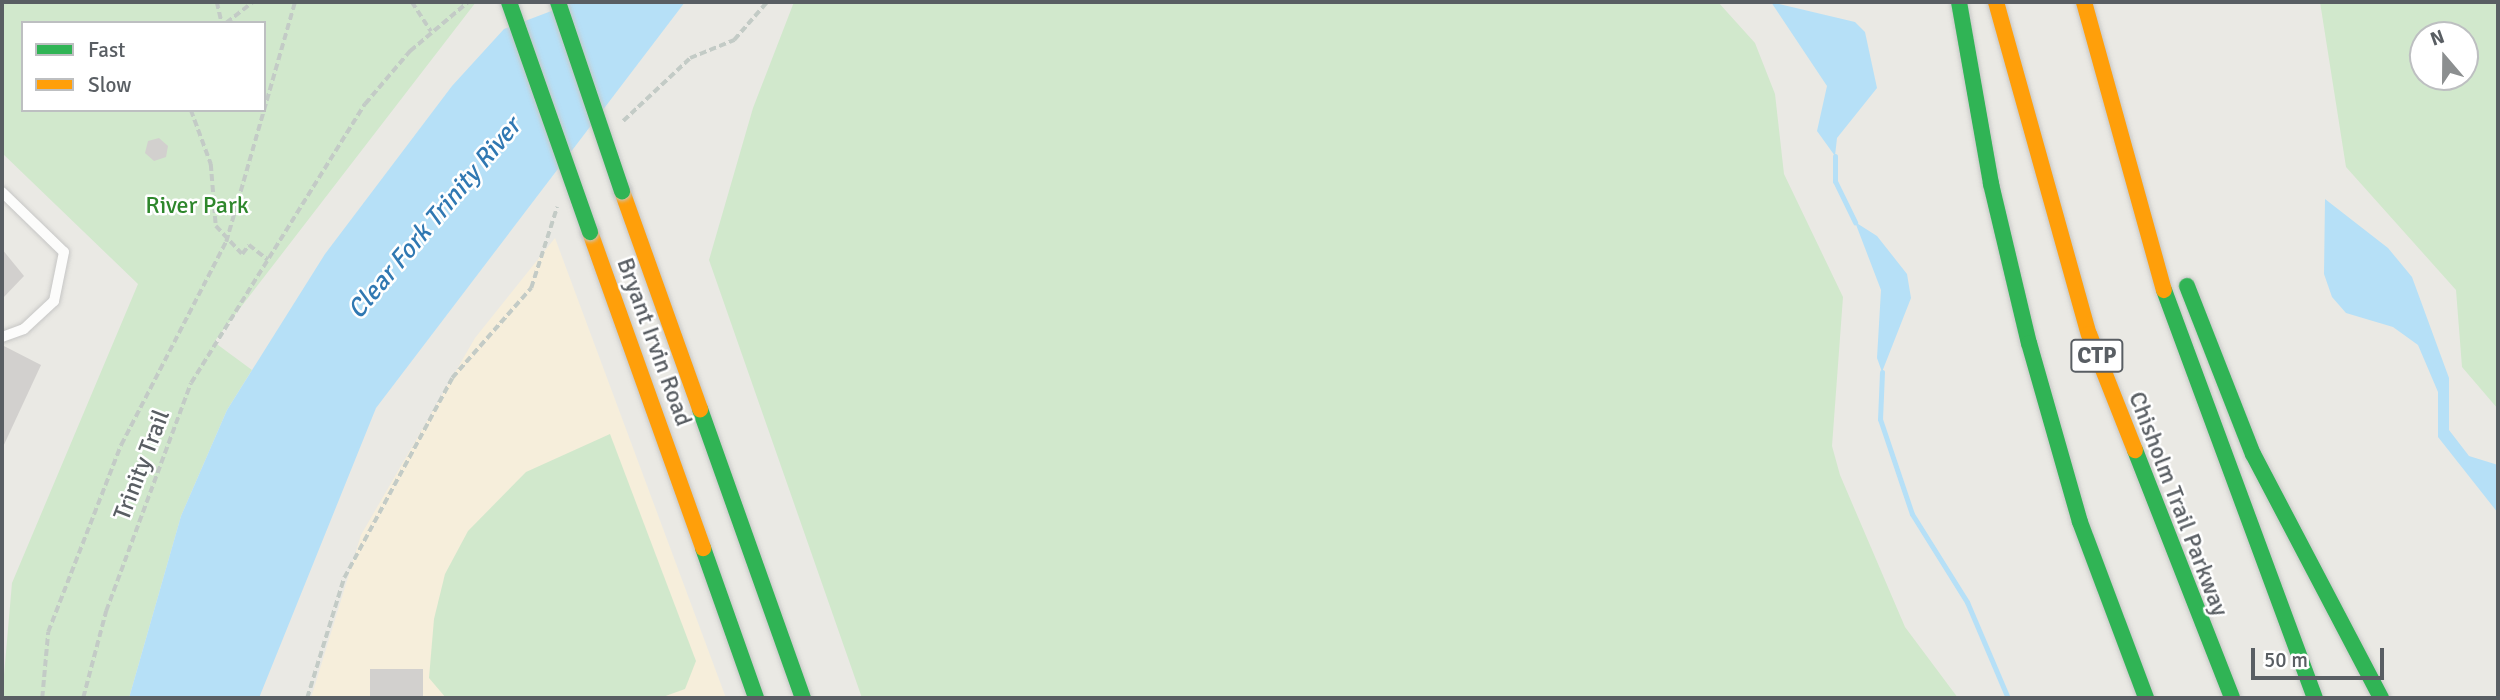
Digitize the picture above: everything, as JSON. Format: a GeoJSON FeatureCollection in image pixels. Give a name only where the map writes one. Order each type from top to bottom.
{"type":"FeatureCollection","features":[{"type":"Feature","properties":{"kind":"main road","name":"Bryant Irvin Road"},"geometry":{"type":"LineString","coordinates":[[509,2],[756,698]]}},
{"type":"Feature","properties":{"kind":"main road","name":"Bryant Irvin Road"},"geometry":{"type":"LineString","coordinates":[[558,2],[622,191],[803,698]]}},
{"type":"Feature","properties":{"kind":"main road"},"geometry":{"type":"LineString","coordinates":[[1959,2],[1991,184],[2029,344],[2080,523],[2146,698]]}},
{"type":"Feature","properties":{"kind":"main road","name":"Chisholm Trail Parkway"},"geometry":{"type":"LineString","coordinates":[[1996,2],[2089,334],[2232,698]]}},
{"type":"Feature","properties":{"kind":"main road"},"geometry":{"type":"LineString","coordinates":[[2084,2],[2179,345],[2315,698]]}},
{"type":"Feature","properties":{"kind":"main road"},"geometry":{"type":"LineString","coordinates":[[2091,31],[2169,238]]}},
{"type":"Feature","properties":{"kind":"main road"},"geometry":{"type":"LineString","coordinates":[[2178,263],[2253,454],[2381,698]]}},
{"type":"Feature","properties":{"kind":"lane"},"geometry":{"type":"LineString","coordinates":[[2,192],[64,252],[54,301],[24,329],[2,337]]}},
{"type":"Feature","properties":{"kind":"path"},"geometry":{"type":"LineString","coordinates":[[217,2],[223,21]]}},
{"type":"Feature","properties":{"kind":"path"},"geometry":{"type":"LineString","coordinates":[[227,21],[253,2]]}},
{"type":"Feature","properties":{"kind":"path"},"geometry":{"type":"LineString","coordinates":[[266,103],[295,2]]}},
{"type":"Feature","properties":{"kind":"path"},"geometry":{"type":"LineString","coordinates":[[412,2],[431,31]]}},
{"type":"Feature","properties":{"kind":"path","name":"Trinity Trail"},"geometry":{"type":"LineString","coordinates":[[83,698],[106,611],[191,383],[365,104],[431,31],[468,2]]}},
{"type":"Feature","properties":{"kind":"path"},"geometry":{"type":"LineString","coordinates":[[617,127],[690,58],[734,40],[767,2]]}},
{"type":"Feature","properties":{"kind":"path"},"geometry":{"type":"LineString","coordinates":[[192,112],[211,164],[216,226],[226,242],[242,254],[249,245],[268,260]]}},
{"type":"Feature","properties":{"kind":"path"},"geometry":{"type":"LineString","coordinates":[[42,698],[48,632],[121,445],[226,242],[263,112]]}},
{"type":"Feature","properties":{"kind":"path"},"geometry":{"type":"LineString","coordinates":[[307,698],[344,578],[452,378],[531,288],[562,200]]}},
{"type":"Feature","properties":{"kind":"shaded area"},"geometry":{"type":"Polygon","coordinates":[[[555,238],[726,698],[311,698],[361,535],[475,338],[555,238]]]}},
{"type":"Feature","properties":{"kind":"green space","name":"River Park"},"geometry":{"type":"Polygon","coordinates":[[[2,2],[476,2],[214,342],[252,370],[227,410],[181,516],[129,698],[2,698],[12,583],[138,284],[2,153],[2,2]]]}},
{"type":"Feature","properties":{"kind":"green space"},"geometry":{"type":"Polygon","coordinates":[[[794,2],[1718,2],[1755,43],[1775,94],[1784,174],[1843,297],[1832,446],[1840,475],[1905,627],[1958,698],[862,698],[709,260],[753,108],[794,2]]]}},
{"type":"Feature","properties":{"kind":"green space"},"geometry":{"type":"Polygon","coordinates":[[[2320,2],[2498,2],[2498,409],[2462,367],[2456,290],[2346,167],[2320,2]]]}},
{"type":"Feature","properties":{"kind":"green space"},"geometry":{"type":"Polygon","coordinates":[[[610,434],[696,661],[685,689],[660,698],[446,698],[429,678],[434,619],[445,574],[468,531],[526,472],[610,434]]]}},
{"type":"Feature","properties":{"kind":"water","name":"Clear Fork Trinity River"},"geometry":{"type":"Polygon","coordinates":[[[575,2],[685,2],[376,408],[259,698],[129,698],[181,516],[227,410],[325,254],[452,86],[504,29],[575,2]]]}},
{"type":"Feature","properties":{"kind":"water"},"geometry":{"type":"Polygon","coordinates":[[[1771,2],[1855,22],[1865,32],[1877,88],[1837,138],[1835,156],[1817,131],[1827,86],[1771,2]]]}},
{"type":"Feature","properties":{"kind":"water"},"geometry":{"type":"Polygon","coordinates":[[[2325,199],[2388,248],[2412,277],[2449,378],[2449,430],[2469,456],[2498,465],[2498,513],[2438,437],[2438,392],[2418,345],[2393,327],[2346,313],[2332,297],[2324,274],[2325,199]]]}},
{"type":"Feature","properties":{"kind":"water"},"geometry":{"type":"Polygon","coordinates":[[[1855,222],[1877,236],[1907,274],[1911,298],[1882,372],[1877,358],[1881,290],[1855,222]]]}},
{"type":"Feature","properties":{"kind":"building"},"geometry":{"type":"Polygon","coordinates":[[[159,138],[168,146],[166,157],[154,161],[145,153],[148,141],[159,138]]]}},
{"type":"Feature","properties":{"kind":"building"},"geometry":{"type":"Polygon","coordinates":[[[2,249],[24,276],[2,299],[2,249]]]}},
{"type":"Feature","properties":{"kind":"building"},"geometry":{"type":"Polygon","coordinates":[[[2,345],[41,365],[2,449],[2,345]]]}},
{"type":"Feature","properties":{"kind":"building"},"geometry":{"type":"Polygon","coordinates":[[[370,669],[423,669],[423,698],[370,698],[370,669]]]}},
{"type":"Feature","properties":{"kind":"waterway"},"geometry":{"type":"LineString","coordinates":[[1835,156],[1835,181],[1855,222]]}},
{"type":"Feature","properties":{"kind":"waterway"},"geometry":{"type":"LineString","coordinates":[[1882,372],[1880,419],[1912,514],[1967,602],[2008,698]]}},
{"type":"Feature","properties":{"kind":"traffic: fast"},"geometry":{"type":"LineString","coordinates":[[509,2],[590,232]]}},
{"type":"Feature","properties":{"kind":"traffic: fast"},"geometry":{"type":"LineString","coordinates":[[558,2],[622,191]]}},
{"type":"Feature","properties":{"kind":"traffic: fast"},"geometry":{"type":"LineString","coordinates":[[1959,2],[1991,184],[2029,343],[2080,522],[2146,698]]}},
{"type":"Feature","properties":{"kind":"traffic: fast"},"geometry":{"type":"LineString","coordinates":[[2187,286],[2253,454],[2381,698]]}},
{"type":"Feature","properties":{"kind":"traffic: fast"},"geometry":{"type":"LineString","coordinates":[[2164,290],[2315,698]]}},
{"type":"Feature","properties":{"kind":"traffic: fast"},"geometry":{"type":"LineString","coordinates":[[700,409],[803,698]]}},
{"type":"Feature","properties":{"kind":"traffic: fast"},"geometry":{"type":"LineString","coordinates":[[2135,450],[2232,698]]}},
{"type":"Feature","properties":{"kind":"traffic: fast"},"geometry":{"type":"LineString","coordinates":[[703,548],[756,698]]}},
{"type":"Feature","properties":{"kind":"traffic: slow"},"geometry":{"type":"LineString","coordinates":[[1996,2],[2089,334],[2135,450]]}},
{"type":"Feature","properties":{"kind":"traffic: slow"},"geometry":{"type":"LineString","coordinates":[[2084,2],[2164,290]]}},
{"type":"Feature","properties":{"kind":"traffic: slow"},"geometry":{"type":"LineString","coordinates":[[622,191],[700,409]]}},
{"type":"Feature","properties":{"kind":"traffic: slow"},"geometry":{"type":"LineString","coordinates":[[590,232],[703,548]]}}]}
